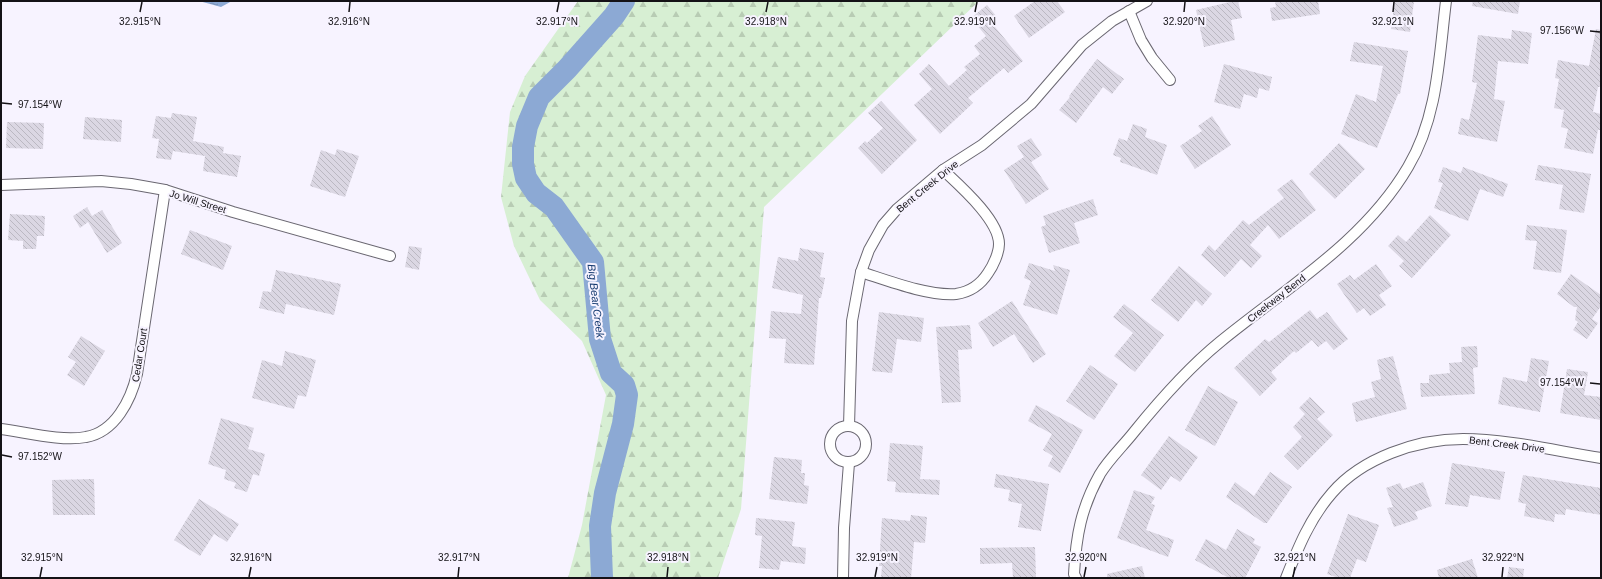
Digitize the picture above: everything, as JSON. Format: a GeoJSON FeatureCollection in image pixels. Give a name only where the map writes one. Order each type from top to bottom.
{"type":"FeatureCollection","features":[{"type":"Feature","properties":{"kind":"street","name":"Bent Creek Drive"},"geometry":{"type":"LineString","coordinates":[[848,426],[852,321],[861,272],[869,250],[883,225],[897,209],[943,170],[982,145],[1031,104],[1082,45],[1112,21],[1147,1]]}},
{"type":"Feature","properties":{"kind":"street","name":"Creekway Bend"},"geometry":{"type":"LineString","coordinates":[[1076,578],[1074,574],[1076,542],[1081,516],[1100,474],[1152,409],[1190,369],[1219,343],[1342,246],[1374,215],[1408,168],[1421,143],[1431,113],[1437,79],[1446,1]]}},
{"type":"Feature","properties":{"kind":"street"},"geometry":{"type":"LineString","coordinates":[[1129,11],[1141,40],[1152,58],[1170,80]]}},
{"type":"Feature","properties":{"kind":"street"},"geometry":{"type":"LineString","coordinates":[[861,272],[914,288],[944,294],[967,292],[985,279],[993,266],[999,245],[996,230],[977,203],[943,170]]}},
{"type":"Feature","properties":{"kind":"street","name":"Jo Will Street"},"geometry":{"type":"LineString","coordinates":[[1,185],[101,181],[131,184],[165,190],[233,212],[390,256]]}},
{"type":"Feature","properties":{"kind":"street","name":"Cedar Court"},"geometry":{"type":"LineString","coordinates":[[1,429],[56,437],[87,437],[100,432],[109,425],[128,404],[134,390],[137,374],[165,190]]}},
{"type":"Feature","properties":{"kind":"street"},"geometry":{"type":"LineString","coordinates":[[848,426],[856,428],[862,432],[866,443],[864,452],[860,458],[849,463],[838,460],[834,456],[830,444],[832,434],[837,430],[848,426]]}},
{"type":"Feature","properties":{"kind":"street","name":"Bent Creek Drive"},"geometry":{"type":"LineString","coordinates":[[1286,578],[1303,536],[1332,493],[1354,472],[1371,462],[1397,451],[1427,443],[1462,439],[1503,442],[1601,458]]}},
{"type":"Feature","properties":{"kind":"street"},"geometry":{"type":"LineString","coordinates":[[843,578],[844,528],[849,463]]}},
{"type":"Feature","properties":{"kind":"green space"},"geometry":{"type":"Polygon","coordinates":[[[578,1],[979,1],[764,207],[741,509],[718,578],[568,578],[582,525],[606,395],[582,341],[540,300],[514,246],[501,197],[510,112],[525,76],[578,1]]]}},
{"type":"Feature","properties":{"kind":"water"},"geometry":{"type":"Polygon","coordinates":[[[199,1],[232,1],[221,7],[199,1]]]}},
{"type":"Feature","properties":{"kind":"building"},"geometry":{"type":"Polygon","coordinates":[[[1035,1],[1057,1],[1065,12],[1029,38],[1014,16],[1035,1]]]}},
{"type":"Feature","properties":{"kind":"building"},"geometry":{"type":"Polygon","coordinates":[[[1238,1],[1242,18],[1231,20],[1235,40],[1204,47],[1196,10],[1238,1]]]}},
{"type":"Feature","properties":{"kind":"building"},"geometry":{"type":"Polygon","coordinates":[[[1275,1],[1318,1],[1320,14],[1272,21],[1270,8],[1276,7],[1275,1]]]}},
{"type":"Feature","properties":{"kind":"building"},"geometry":{"type":"Polygon","coordinates":[[[1395,1],[1414,1],[1410,32],[1391,29],[1395,1]]]}},
{"type":"Feature","properties":{"kind":"building"},"geometry":{"type":"Polygon","coordinates":[[[1473,1],[1520,1],[1518,14],[1472,6],[1473,1]]]}},
{"type":"Feature","properties":{"kind":"building"},"geometry":{"type":"Polygon","coordinates":[[[987,5],[997,17],[991,22],[1023,61],[1008,73],[1004,68],[968,98],[973,103],[940,134],[914,105],[932,89],[919,74],[929,64],[949,86],[967,70],[964,67],[980,54],[974,46],[986,36],[971,18],[987,5]]]}},
{"type":"Feature","properties":{"kind":"building"},"geometry":{"type":"Polygon","coordinates":[[[1596,29],[1601,30],[1601,87],[1598,87],[1593,112],[1601,114],[1601,130],[1598,130],[1593,154],[1564,148],[1568,129],[1561,127],[1564,110],[1554,108],[1559,79],[1555,78],[1558,60],[1589,66],[1596,29]]]}},
{"type":"Feature","properties":{"kind":"building"},"geometry":{"type":"Polygon","coordinates":[[[1512,30],[1532,33],[1528,64],[1498,61],[1494,99],[1505,101],[1497,142],[1458,134],[1461,118],[1469,120],[1477,83],[1472,82],[1478,35],[1511,39],[1512,30]]]}},
{"type":"Feature","properties":{"kind":"building"},"geometry":{"type":"Polygon","coordinates":[[[1354,42],[1408,51],[1400,94],[1398,94],[1377,148],[1341,134],[1356,94],[1376,102],[1383,66],[1350,61],[1354,42]]]}},
{"type":"Feature","properties":{"kind":"building"},"geometry":{"type":"Polygon","coordinates":[[[1097,59],[1124,79],[1112,94],[1103,87],[1076,123],[1059,110],[1097,59]]]}},
{"type":"Feature","properties":{"kind":"building"},"geometry":{"type":"Polygon","coordinates":[[[1224,64],[1272,77],[1269,91],[1259,88],[1257,98],[1244,94],[1240,109],[1214,102],[1224,64]]]}},
{"type":"Feature","properties":{"kind":"building"},"geometry":{"type":"Polygon","coordinates":[[[881,101],[917,140],[882,174],[858,148],[865,141],[867,143],[883,128],[868,113],[881,101]]]}},
{"type":"Feature","properties":{"kind":"building"},"geometry":{"type":"Polygon","coordinates":[[[172,113],[197,117],[193,141],[224,147],[223,153],[241,156],[237,177],[203,171],[205,156],[173,151],[171,160],[156,158],[159,139],[152,138],[156,116],[171,118],[172,113]]]}},
{"type":"Feature","properties":{"kind":"building"},"geometry":{"type":"Polygon","coordinates":[[[1212,116],[1231,145],[1195,169],[1180,146],[1202,131],[1198,126],[1212,116]]]}},
{"type":"Feature","properties":{"kind":"building"},"geometry":{"type":"Polygon","coordinates":[[[85,117],[122,120],[121,142],[83,139],[85,117]]]}},
{"type":"Feature","properties":{"kind":"building"},"geometry":{"type":"Polygon","coordinates":[[[7,122],[44,123],[43,149],[6,148],[7,122]]]}},
{"type":"Feature","properties":{"kind":"building"},"geometry":{"type":"Polygon","coordinates":[[[1133,124],[1147,129],[1145,137],[1167,145],[1157,175],[1120,162],[1121,158],[1113,155],[1119,138],[1127,141],[1133,124]]]}},
{"type":"Feature","properties":{"kind":"building"},"geometry":{"type":"Polygon","coordinates":[[[1031,138],[1042,155],[1031,162],[1049,189],[1026,204],[1004,170],[1024,157],[1017,146],[1031,138]]]}},
{"type":"Feature","properties":{"kind":"building"},"geometry":{"type":"Polygon","coordinates":[[[1339,143],[1365,169],[1335,199],[1309,174],[1339,143]]]}},
{"type":"Feature","properties":{"kind":"building"},"geometry":{"type":"Polygon","coordinates":[[[337,149],[359,156],[345,197],[310,186],[321,150],[335,155],[337,149]]]}},
{"type":"Feature","properties":{"kind":"building"},"geometry":{"type":"Polygon","coordinates":[[[1538,165],[1591,174],[1584,213],[1559,209],[1563,185],[1535,180],[1538,165]]]}},
{"type":"Feature","properties":{"kind":"building"},"geometry":{"type":"Polygon","coordinates":[[[1443,167],[1461,173],[1463,167],[1508,184],[1503,197],[1480,189],[1468,221],[1434,208],[1443,183],[1438,182],[1443,167]]]}},
{"type":"Feature","properties":{"kind":"building"},"geometry":{"type":"Polygon","coordinates":[[[1292,179],[1316,210],[1279,239],[1268,225],[1250,245],[1262,256],[1251,268],[1241,259],[1225,277],[1201,255],[1209,245],[1215,251],[1243,220],[1249,225],[1284,198],[1277,190],[1292,179]]]}},
{"type":"Feature","properties":{"kind":"building"},"geometry":{"type":"Polygon","coordinates":[[[1093,199],[1098,215],[1074,223],[1080,243],[1049,253],[1041,227],[1046,225],[1043,216],[1093,199]]]}},
{"type":"Feature","properties":{"kind":"building"},"geometry":{"type":"Polygon","coordinates":[[[87,207],[92,216],[102,210],[122,243],[107,253],[88,222],[80,228],[73,216],[87,207]]]}},
{"type":"Feature","properties":{"kind":"building"},"geometry":{"type":"Polygon","coordinates":[[[10,214],[45,216],[44,236],[37,236],[36,249],[23,249],[23,241],[8,240],[10,214]]]}},
{"type":"Feature","properties":{"kind":"building"},"geometry":{"type":"Polygon","coordinates":[[[1430,215],[1451,235],[1412,278],[1399,266],[1404,261],[1388,246],[1398,235],[1406,242],[1430,215]]]}},
{"type":"Feature","properties":{"kind":"building"},"geometry":{"type":"Polygon","coordinates":[[[1527,225],[1567,230],[1561,273],[1533,269],[1537,241],[1525,240],[1527,225]]]}},
{"type":"Feature","properties":{"kind":"building"},"geometry":{"type":"Polygon","coordinates":[[[190,230],[232,246],[223,270],[181,254],[190,230]]]}},
{"type":"Feature","properties":{"kind":"building"},"geometry":{"type":"Polygon","coordinates":[[[409,246],[422,248],[419,270],[405,267],[409,246]]]}},
{"type":"Feature","properties":{"kind":"building"},"geometry":{"type":"Polygon","coordinates":[[[800,248],[824,253],[820,277],[825,278],[821,298],[819,298],[814,365],[784,363],[786,339],[769,338],[771,311],[801,314],[803,295],[772,288],[778,257],[798,261],[800,248]]]}},
{"type":"Feature","properties":{"kind":"building"},"geometry":{"type":"Polygon","coordinates":[[[1029,263],[1055,271],[1053,265],[1070,270],[1057,315],[1023,305],[1031,281],[1024,278],[1029,263]]]}},
{"type":"Feature","properties":{"kind":"building"},"geometry":{"type":"Polygon","coordinates":[[[1376,264],[1392,286],[1379,295],[1386,305],[1370,316],[1364,308],[1357,313],[1337,284],[1350,275],[1354,280],[1376,264]]]}},
{"type":"Feature","properties":{"kind":"building"},"geometry":{"type":"Polygon","coordinates":[[[1179,266],[1212,294],[1202,306],[1196,300],[1178,322],[1151,300],[1179,266]]]}},
{"type":"Feature","properties":{"kind":"building"},"geometry":{"type":"Polygon","coordinates":[[[276,270],[341,284],[334,315],[286,304],[284,314],[259,308],[263,291],[271,292],[276,270]]]}},
{"type":"Feature","properties":{"kind":"building"},"geometry":{"type":"Polygon","coordinates":[[[1571,274],[1601,295],[1601,306],[1592,319],[1598,323],[1587,339],[1573,330],[1578,322],[1575,320],[1577,307],[1574,307],[1557,294],[1571,274]]]}},
{"type":"Feature","properties":{"kind":"building"},"geometry":{"type":"Polygon","coordinates":[[[1012,301],[1046,354],[1033,363],[1014,334],[993,347],[978,323],[1012,301]]]}},
{"type":"Feature","properties":{"kind":"building"},"geometry":{"type":"Polygon","coordinates":[[[1124,304],[1164,335],[1135,372],[1114,356],[1133,333],[1113,317],[1124,304]]]}},
{"type":"Feature","properties":{"kind":"building"},"geometry":{"type":"Polygon","coordinates":[[[1310,310],[1317,319],[1327,312],[1348,339],[1334,350],[1326,341],[1318,347],[1312,340],[1296,353],[1294,351],[1271,372],[1277,379],[1260,396],[1234,368],[1265,339],[1269,342],[1310,310]]]}},
{"type":"Feature","properties":{"kind":"building"},"geometry":{"type":"Polygon","coordinates":[[[879,312],[924,318],[921,342],[897,339],[892,373],[872,371],[879,312]]]}},
{"type":"Feature","properties":{"kind":"building"},"geometry":{"type":"Polygon","coordinates":[[[970,325],[972,349],[958,350],[961,402],[942,403],[936,327],[970,325]]]}},
{"type":"Feature","properties":{"kind":"building"},"geometry":{"type":"Polygon","coordinates":[[[81,336],[105,351],[84,386],[67,375],[76,362],[68,357],[81,336]]]}},
{"type":"Feature","properties":{"kind":"building"},"geometry":{"type":"Polygon","coordinates":[[[1477,346],[1478,367],[1473,368],[1475,394],[1421,397],[1420,383],[1429,383],[1429,375],[1450,373],[1449,363],[1462,362],[1461,347],[1477,346]]]}},
{"type":"Feature","properties":{"kind":"building"},"geometry":{"type":"Polygon","coordinates":[[[285,351],[316,360],[306,397],[298,395],[294,409],[252,398],[262,360],[282,366],[285,351]]]}},
{"type":"Feature","properties":{"kind":"building"},"geometry":{"type":"Polygon","coordinates":[[[1393,356],[1407,409],[1356,422],[1352,403],[1375,397],[1371,382],[1381,379],[1377,360],[1393,356]]]}},
{"type":"Feature","properties":{"kind":"building"},"geometry":{"type":"Polygon","coordinates":[[[1531,358],[1549,361],[1540,412],[1498,404],[1503,377],[1527,382],[1531,358]]]}},
{"type":"Feature","properties":{"kind":"building"},"geometry":{"type":"Polygon","coordinates":[[[1090,365],[1118,384],[1094,420],[1066,401],[1090,365]]]}},
{"type":"Feature","properties":{"kind":"building"},"geometry":{"type":"Polygon","coordinates":[[[1567,369],[1588,372],[1584,395],[1601,397],[1601,420],[1560,413],[1567,369]]]}},
{"type":"Feature","properties":{"kind":"building"},"geometry":{"type":"Polygon","coordinates":[[[1208,386],[1238,402],[1215,446],[1185,430],[1208,386]]]}},
{"type":"Feature","properties":{"kind":"building"},"geometry":{"type":"Polygon","coordinates":[[[1310,397],[1325,412],[1317,419],[1333,435],[1298,470],[1284,456],[1302,437],[1293,427],[1305,414],[1299,408],[1310,397]]]}},
{"type":"Feature","properties":{"kind":"building"},"geometry":{"type":"Polygon","coordinates":[[[1036,405],[1083,430],[1060,473],[1048,466],[1053,456],[1043,450],[1052,434],[1028,421],[1036,405]]]}},
{"type":"Feature","properties":{"kind":"building"},"geometry":{"type":"Polygon","coordinates":[[[221,418],[254,428],[248,449],[265,454],[259,476],[253,474],[247,492],[234,488],[236,483],[224,479],[226,470],[208,464],[221,418]]]}},
{"type":"Feature","properties":{"kind":"building"},"geometry":{"type":"Polygon","coordinates":[[[1169,436],[1198,457],[1180,482],[1171,476],[1161,490],[1141,475],[1169,436]]]}},
{"type":"Feature","properties":{"kind":"building"},"geometry":{"type":"Polygon","coordinates":[[[890,443],[923,446],[920,479],[940,480],[939,495],[895,492],[896,482],[887,481],[890,443]]]}},
{"type":"Feature","properties":{"kind":"building"},"geometry":{"type":"Polygon","coordinates":[[[774,457],[802,460],[801,473],[805,473],[804,485],[809,486],[807,504],[769,499],[774,457]]]}},
{"type":"Feature","properties":{"kind":"building"},"geometry":{"type":"Polygon","coordinates":[[[1452,463],[1505,472],[1500,500],[1470,495],[1468,507],[1445,504],[1452,463]]]}},
{"type":"Feature","properties":{"kind":"building"},"geometry":{"type":"Polygon","coordinates":[[[1270,472],[1292,487],[1267,523],[1264,523],[1226,497],[1235,482],[1254,496],[1270,472]]]}},
{"type":"Feature","properties":{"kind":"building"},"geometry":{"type":"Polygon","coordinates":[[[996,474],[1049,484],[1041,531],[1018,527],[1022,504],[1008,501],[1010,490],[994,487],[996,474]]]}},
{"type":"Feature","properties":{"kind":"building"},"geometry":{"type":"Polygon","coordinates":[[[1523,475],[1601,488],[1601,515],[1566,509],[1565,515],[1555,514],[1554,522],[1524,516],[1526,504],[1518,502],[1523,475]]]}},
{"type":"Feature","properties":{"kind":"building"},"geometry":{"type":"Polygon","coordinates":[[[94,479],[95,515],[53,515],[52,480],[94,479]]]}},
{"type":"Feature","properties":{"kind":"building"},"geometry":{"type":"Polygon","coordinates":[[[1423,482],[1432,506],[1415,512],[1418,519],[1394,527],[1387,508],[1393,507],[1386,488],[1400,483],[1403,489],[1423,482]]]}},
{"type":"Feature","properties":{"kind":"building"},"geometry":{"type":"Polygon","coordinates":[[[1134,490],[1155,497],[1151,504],[1155,505],[1146,530],[1174,540],[1168,557],[1117,538],[1134,490]]]}},
{"type":"Feature","properties":{"kind":"building"},"geometry":{"type":"Polygon","coordinates":[[[199,499],[239,524],[227,542],[214,534],[200,556],[174,540],[199,499]]]}},
{"type":"Feature","properties":{"kind":"building"},"geometry":{"type":"Polygon","coordinates":[[[1348,514],[1379,525],[1366,562],[1357,559],[1350,578],[1339,578],[1327,574],[1348,514]]]}},
{"type":"Feature","properties":{"kind":"building"},"geometry":{"type":"Polygon","coordinates":[[[911,515],[927,517],[925,543],[914,542],[911,578],[881,578],[882,566],[879,566],[882,518],[910,521],[911,515]]]}},
{"type":"Feature","properties":{"kind":"building"},"geometry":{"type":"Polygon","coordinates":[[[756,518],[795,522],[792,546],[806,548],[805,564],[781,561],[779,570],[759,568],[762,536],[755,535],[756,518]]]}},
{"type":"Feature","properties":{"kind":"building"},"geometry":{"type":"Polygon","coordinates":[[[1237,529],[1255,539],[1253,543],[1261,547],[1245,578],[1229,578],[1195,560],[1206,539],[1226,550],[1237,529]]]}},
{"type":"Feature","properties":{"kind":"building"},"geometry":{"type":"Polygon","coordinates":[[[1035,547],[1036,578],[1013,578],[1012,563],[980,564],[980,548],[1035,547]]]}},
{"type":"Feature","properties":{"kind":"building"},"geometry":{"type":"Polygon","coordinates":[[[1472,559],[1478,578],[1439,578],[1437,570],[1472,559]]]}},
{"type":"Feature","properties":{"kind":"building"},"geometry":{"type":"Polygon","coordinates":[[[1142,566],[1145,578],[1107,578],[1107,574],[1142,566]]]}},
{"type":"Feature","properties":{"kind":"building"},"geometry":{"type":"Polygon","coordinates":[[[1509,567],[1524,569],[1523,578],[1507,578],[1509,567]]]}},
{"type":"Feature","properties":{"kind":"waterway","name":"Big Bear Creek"},"geometry":{"type":"LineString","coordinates":[[602,578],[600,526],[605,493],[623,424],[627,395],[624,385],[611,373],[600,339],[593,262],[554,207],[536,193],[526,178],[523,164],[523,147],[527,126],[539,97],[567,69],[614,16],[624,1]]}}]}
